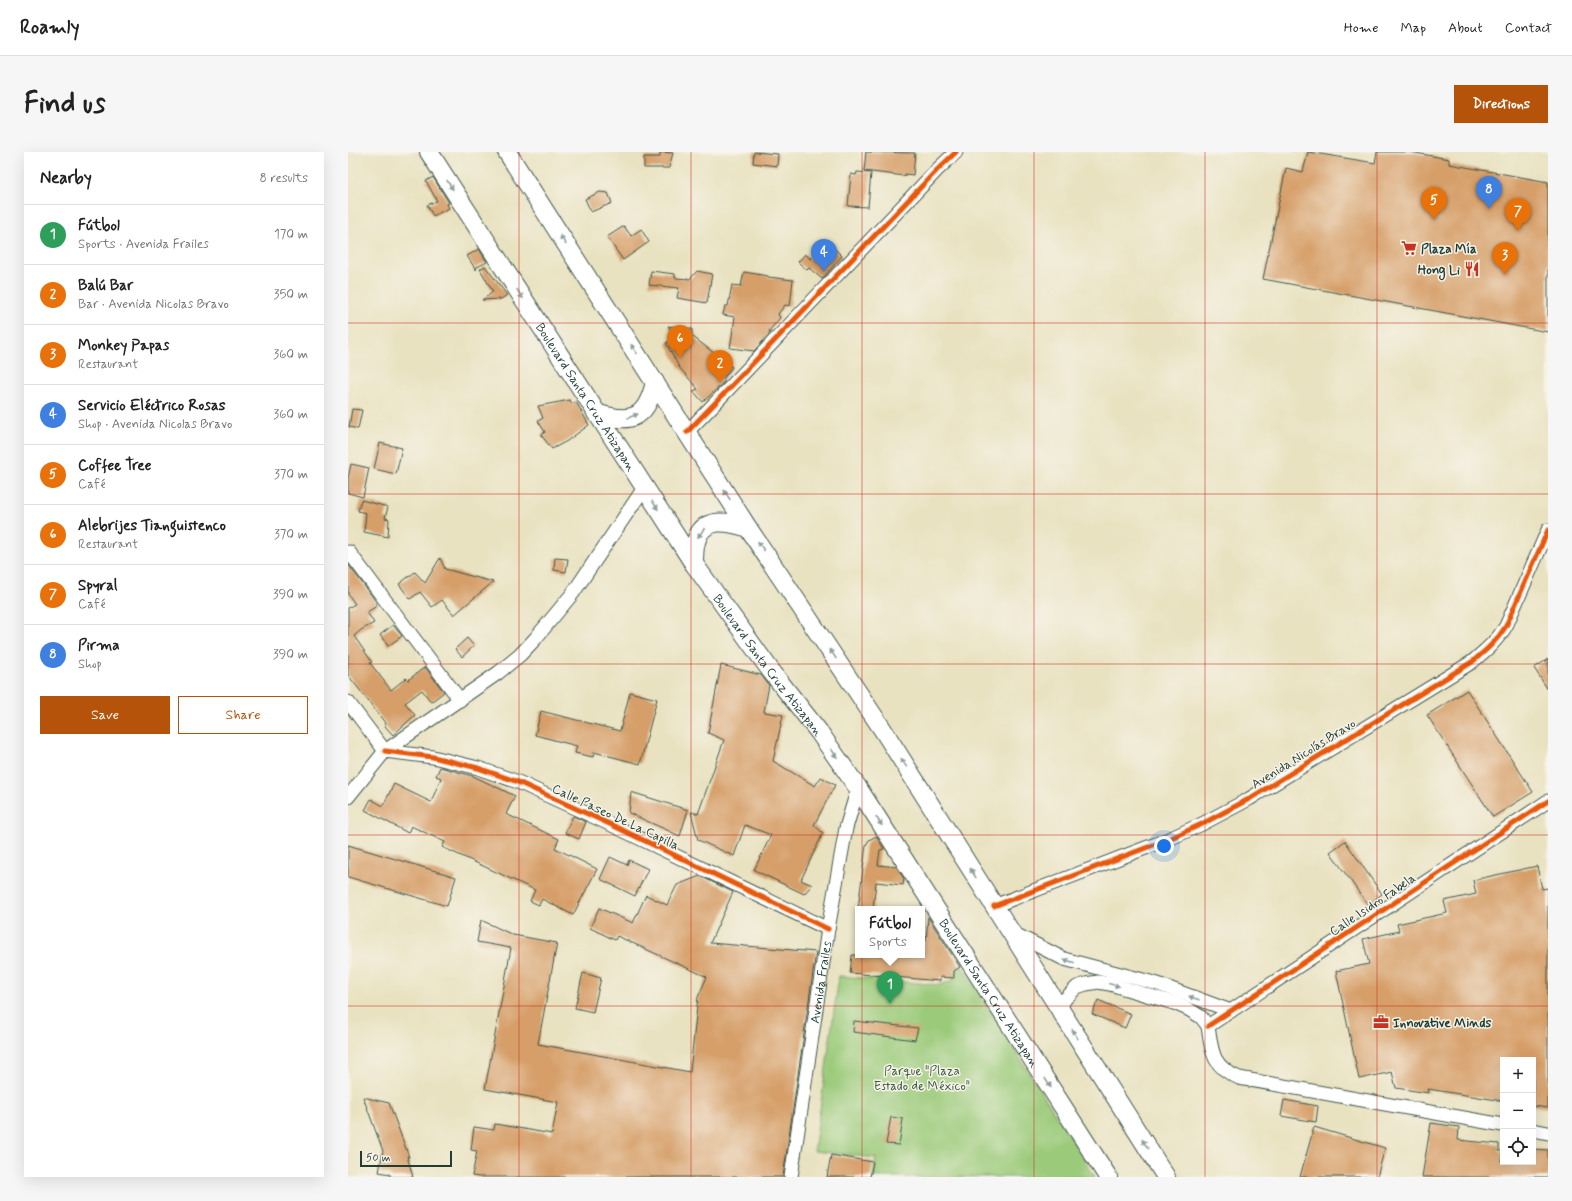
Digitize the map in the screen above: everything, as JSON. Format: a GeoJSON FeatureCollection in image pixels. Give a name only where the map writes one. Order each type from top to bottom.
{"type":"FeatureCollection","features":[{"type":"Feature","properties":{"kind":"main road","name":"Boulevard Santa Cruz Atizapan"},"geometry":{"type":"LineString","coordinates":[[429,152],[694,564],[771,671],[819,732],[858,788],[1108,1177]]}},
{"type":"Feature","properties":{"kind":"main road"},"geometry":{"type":"LineString","coordinates":[[506,152],[748,528],[883,730],[1166,1177]]}},
{"type":"Feature","properties":{"kind":"main road"},"geometry":{"type":"LineString","coordinates":[[596,413],[619,419],[628,418],[639,414],[646,406],[652,395],[655,382]]}},
{"type":"Feature","properties":{"kind":"main road"},"geometry":{"type":"LineString","coordinates":[[694,564],[696,541],[701,532],[708,525],[718,521],[730,522],[748,528]]}},
{"type":"Feature","properties":{"kind":"street"},"geometry":{"type":"LineString","coordinates":[[687,432],[722,397],[936,170],[956,152]]}},
{"type":"Feature","properties":{"kind":"street"},"geometry":{"type":"LineString","coordinates":[[348,797],[385,751],[498,673],[520,655],[536,639],[573,593],[644,488]]}},
{"type":"Feature","properties":{"kind":"street","name":"Avenida Nicolás Bravo"},"geometry":{"type":"LineString","coordinates":[[994,906],[1169,839],[1209,820],[1249,799],[1472,662],[1498,638],[1506,626],[1548,530]]}},
{"type":"Feature","properties":{"kind":"street"},"geometry":{"type":"LineString","coordinates":[[349,552],[460,700]]}},
{"type":"Feature","properties":{"kind":"street"},"geometry":{"type":"LineString","coordinates":[[348,702],[385,751]]}},
{"type":"Feature","properties":{"kind":"street","name":"Calle Paseo De La Capilla"},"geometry":{"type":"LineString","coordinates":[[385,751],[432,757],[478,768],[518,782],[614,826],[828,929]]}},
{"type":"Feature","properties":{"kind":"street","name":"Avenida Frailes"},"geometry":{"type":"LineString","coordinates":[[790,1177],[828,929],[846,828],[858,788]]}},
{"type":"Feature","properties":{"kind":"street","name":"Calle Isidro Fabela"},"geometry":{"type":"LineString","coordinates":[[1208,1026],[1548,801]]}},
{"type":"Feature","properties":{"kind":"street"},"geometry":{"type":"LineString","coordinates":[[1010,932],[1064,959],[1158,984],[1231,1011]]}},
{"type":"Feature","properties":{"kind":"street"},"geometry":{"type":"LineString","coordinates":[[1059,1010],[1065,999],[1077,987],[1098,982],[1110,984],[1174,1003],[1188,1009],[1200,1017],[1208,1026],[1211,1046],[1218,1064],[1227,1073],[1240,1078],[1500,1124]]}},
{"type":"Feature","properties":{"kind":"street"},"geometry":{"type":"LineString","coordinates":[[1536,1131],[1548,1133]]}},
{"type":"Feature","properties":{"kind":"green space","name":"Parque \"Plaza Estado de México\""},"geometry":{"type":"Polygon","coordinates":[[[962,966],[1095,1177],[873,1177],[876,1158],[814,1151],[839,976],[940,985],[953,980],[955,972],[962,966]]]}},
{"type":"Feature","properties":{"kind":"building"},"geometry":{"type":"Polygon","coordinates":[[[660,152],[673,153],[669,168],[644,168],[644,157],[660,157],[660,152]]]}},
{"type":"Feature","properties":{"kind":"building"},"geometry":{"type":"Polygon","coordinates":[[[754,152],[778,154],[777,166],[753,163],[754,152]]]}},
{"type":"Feature","properties":{"kind":"building"},"geometry":{"type":"Polygon","coordinates":[[[866,152],[915,153],[913,175],[905,174],[905,176],[864,171],[866,152]]]}},
{"type":"Feature","properties":{"kind":"building","name":"Plaza Mía"},"geometry":{"type":"Polygon","coordinates":[[[1308,152],[1375,163],[1377,152],[1410,152],[1449,159],[1449,164],[1548,182],[1548,332],[1263,279],[1286,168],[1303,172],[1308,152]]]}},
{"type":"Feature","properties":{"kind":"building"},"geometry":{"type":"Polygon","coordinates":[[[857,172],[871,173],[868,207],[848,206],[851,174],[856,175],[857,172]]]}},
{"type":"Feature","properties":{"kind":"building"},"geometry":{"type":"Polygon","coordinates":[[[433,177],[449,203],[447,204],[449,208],[433,216],[427,205],[437,201],[426,181],[433,177]]]}},
{"type":"Feature","properties":{"kind":"building"},"geometry":{"type":"Polygon","coordinates":[[[600,192],[608,193],[612,203],[591,212],[585,199],[600,192]]]}},
{"type":"Feature","properties":{"kind":"building"},"geometry":{"type":"Polygon","coordinates":[[[624,226],[631,236],[641,229],[649,242],[623,260],[607,237],[624,226]]]}},
{"type":"Feature","properties":{"kind":"building"},"geometry":{"type":"Polygon","coordinates":[[[819,248],[826,254],[834,248],[842,256],[822,279],[809,268],[807,270],[798,262],[805,254],[811,259],[819,248]]]}},
{"type":"Feature","properties":{"kind":"building"},"geometry":{"type":"Polygon","coordinates":[[[479,249],[487,262],[477,266],[476,270],[467,256],[479,249]]]}},
{"type":"Feature","properties":{"kind":"building"},"geometry":{"type":"Polygon","coordinates":[[[485,266],[507,295],[501,299],[482,300],[493,292],[480,269],[485,266]]]}},
{"type":"Feature","properties":{"kind":"building"},"geometry":{"type":"Polygon","coordinates":[[[651,271],[675,274],[675,278],[690,279],[697,271],[712,274],[707,303],[677,298],[679,288],[649,285],[651,271]]]}},
{"type":"Feature","properties":{"kind":"building"},"geometry":{"type":"Polygon","coordinates":[[[744,272],[793,280],[790,306],[785,305],[778,314],[780,318],[769,331],[771,332],[754,351],[730,348],[735,317],[723,315],[725,306],[728,306],[732,285],[741,286],[744,272]]]}},
{"type":"Feature","properties":{"kind":"building"},"geometry":{"type":"Polygon","coordinates":[[[668,326],[692,329],[692,336],[732,367],[723,379],[725,381],[703,402],[693,391],[698,389],[679,367],[666,343],[677,337],[668,326]]]}},
{"type":"Feature","properties":{"kind":"building"},"geometry":{"type":"Polygon","coordinates":[[[570,400],[572,404],[576,402],[589,425],[567,441],[552,449],[541,435],[545,432],[538,421],[543,418],[538,406],[570,400]]]}},
{"type":"Feature","properties":{"kind":"building"},"geometry":{"type":"Polygon","coordinates":[[[352,409],[362,410],[358,429],[349,427],[352,409]]]}},
{"type":"Feature","properties":{"kind":"building"},"geometry":{"type":"Polygon","coordinates":[[[380,443],[402,448],[396,474],[374,469],[380,443]]]}},
{"type":"Feature","properties":{"kind":"building"},"geometry":{"type":"Polygon","coordinates":[[[351,464],[369,468],[363,497],[348,493],[348,478],[351,464]]]}},
{"type":"Feature","properties":{"kind":"building"},"geometry":{"type":"Polygon","coordinates":[[[361,500],[388,507],[385,518],[389,519],[388,537],[364,532],[366,513],[358,511],[361,500]]]}},
{"type":"Feature","properties":{"kind":"building"},"geometry":{"type":"Polygon","coordinates":[[[440,558],[445,569],[493,582],[454,615],[442,600],[432,607],[420,592],[410,599],[399,584],[415,572],[425,583],[440,558]]]}},
{"type":"Feature","properties":{"kind":"building"},"geometry":{"type":"Polygon","coordinates":[[[555,558],[568,559],[566,572],[554,570],[555,558]]]}},
{"type":"Feature","properties":{"kind":"building"},"geometry":{"type":"Polygon","coordinates":[[[348,564],[375,600],[377,606],[367,612],[374,623],[361,630],[354,636],[372,662],[370,663],[391,690],[406,678],[408,680],[425,667],[444,692],[431,702],[422,690],[405,703],[415,715],[393,735],[348,675],[348,608],[355,604],[348,594],[348,564]]]}},
{"type":"Feature","properties":{"kind":"building"},"geometry":{"type":"Polygon","coordinates":[[[393,625],[402,636],[388,646],[380,635],[393,625]]]}},
{"type":"Feature","properties":{"kind":"building"},"geometry":{"type":"Polygon","coordinates":[[[467,638],[474,646],[462,657],[455,649],[467,638]]]}},
{"type":"Feature","properties":{"kind":"building"},"geometry":{"type":"Polygon","coordinates":[[[1548,659],[1548,690],[1534,668],[1548,659]]]}},
{"type":"Feature","properties":{"kind":"building"},"geometry":{"type":"Polygon","coordinates":[[[721,665],[761,675],[769,685],[764,712],[783,715],[773,761],[815,786],[821,777],[835,785],[814,825],[823,833],[801,880],[812,885],[804,894],[754,870],[771,835],[745,825],[734,856],[698,840],[691,812],[698,814],[724,740],[708,733],[721,665]]]}},
{"type":"Feature","properties":{"kind":"building"},"geometry":{"type":"Polygon","coordinates":[[[1467,690],[1533,792],[1493,817],[1427,715],[1467,690]]]}},
{"type":"Feature","properties":{"kind":"building"},"geometry":{"type":"Polygon","coordinates":[[[630,692],[657,699],[640,764],[594,752],[593,757],[575,753],[577,746],[535,735],[541,711],[620,731],[630,692]]]}},
{"type":"Feature","properties":{"kind":"building"},"geometry":{"type":"Polygon","coordinates":[[[440,767],[473,776],[515,796],[506,814],[559,839],[555,848],[597,869],[573,915],[542,899],[539,905],[530,901],[535,890],[442,847],[445,842],[411,826],[408,833],[365,810],[371,799],[383,806],[394,784],[431,802],[441,778],[436,776],[440,767]]]}},
{"type":"Feature","properties":{"kind":"building"},"geometry":{"type":"Polygon","coordinates":[[[631,792],[688,810],[680,836],[629,813],[631,792]]]}},
{"type":"Feature","properties":{"kind":"building"},"geometry":{"type":"Polygon","coordinates":[[[573,816],[586,822],[579,839],[565,833],[573,816]]]}},
{"type":"Feature","properties":{"kind":"building"},"geometry":{"type":"Polygon","coordinates":[[[876,836],[884,849],[880,850],[878,865],[897,867],[904,879],[903,885],[876,882],[873,906],[858,906],[866,845],[869,840],[876,836]]]}},
{"type":"Feature","properties":{"kind":"building"},"geometry":{"type":"Polygon","coordinates":[[[1345,841],[1382,894],[1368,905],[1330,852],[1345,841]]]}},
{"type":"Feature","properties":{"kind":"building"},"geometry":{"type":"Polygon","coordinates":[[[348,845],[456,877],[447,906],[348,877],[348,845]]]}},
{"type":"Feature","properties":{"kind":"building"},"geometry":{"type":"Polygon","coordinates":[[[610,857],[627,865],[629,860],[648,869],[635,896],[600,879],[610,857]]]}},
{"type":"Feature","properties":{"kind":"building"},"geometry":{"type":"Polygon","coordinates":[[[1537,866],[1542,889],[1548,888],[1548,1108],[1536,1106],[1536,1057],[1500,1057],[1500,1101],[1428,1089],[1429,1093],[1396,1088],[1392,1072],[1359,1079],[1336,971],[1369,964],[1363,939],[1399,931],[1397,924],[1447,913],[1444,901],[1476,894],[1473,880],[1537,866]]]}},
{"type":"Feature","properties":{"kind":"building"},"geometry":{"type":"Polygon","coordinates":[[[700,876],[733,892],[710,943],[816,952],[783,1177],[472,1176],[477,1151],[471,1150],[474,1127],[494,1130],[495,1124],[552,1134],[558,1102],[485,1089],[511,948],[477,942],[481,920],[513,935],[557,943],[538,1044],[690,1072],[698,997],[707,977],[617,936],[615,940],[590,928],[599,908],[633,923],[646,895],[667,905],[677,885],[700,876]]]}},
{"type":"Feature","properties":{"kind":"building"},"geometry":{"type":"Polygon","coordinates":[[[928,917],[960,967],[954,971],[954,978],[940,977],[940,981],[850,973],[852,955],[855,955],[855,958],[925,958],[928,917]]]}},
{"type":"Feature","properties":{"kind":"building"},"geometry":{"type":"Polygon","coordinates":[[[583,973],[601,978],[593,1012],[575,1008],[583,973]]]}},
{"type":"Feature","properties":{"kind":"building"},"geometry":{"type":"Polygon","coordinates":[[[1098,1000],[1131,1014],[1125,1028],[1092,1014],[1098,1000]]]}},
{"type":"Feature","properties":{"kind":"building"},"geometry":{"type":"Polygon","coordinates":[[[854,1021],[918,1028],[915,1040],[853,1032],[854,1021]]]}},
{"type":"Feature","properties":{"kind":"building"},"geometry":{"type":"Polygon","coordinates":[[[363,1097],[389,1103],[409,1157],[407,1156],[413,1177],[390,1177],[390,1174],[379,1172],[383,1151],[363,1097]]]}},
{"type":"Feature","properties":{"kind":"building"},"geometry":{"type":"Polygon","coordinates":[[[1284,1100],[1318,1106],[1316,1122],[1281,1116],[1284,1100]]]}},
{"type":"Feature","properties":{"kind":"building"},"geometry":{"type":"Polygon","coordinates":[[[891,1117],[903,1119],[899,1145],[886,1144],[891,1117]]]}},
{"type":"Feature","properties":{"kind":"building"},"geometry":{"type":"Polygon","coordinates":[[[1431,1123],[1459,1127],[1458,1140],[1499,1144],[1500,1165],[1536,1165],[1536,1149],[1548,1150],[1548,1177],[1422,1177],[1431,1123]]]}},
{"type":"Feature","properties":{"kind":"building"},"geometry":{"type":"Polygon","coordinates":[[[1314,1127],[1385,1148],[1377,1177],[1300,1177],[1314,1127]]]}},
{"type":"Feature","properties":{"kind":"building"},"geometry":{"type":"Polygon","coordinates":[[[831,1155],[873,1162],[870,1177],[827,1177],[831,1155]]]}},
{"type":"Feature","properties":{"kind":"cycle path"},"geometry":{"type":"LineString","coordinates":[[687,432],[937,170],[956,152]]}},
{"type":"Feature","properties":{"kind":"cycle path"},"geometry":{"type":"LineString","coordinates":[[994,906],[1169,839],[1202,824],[1249,799],[1472,662],[1495,641],[1506,626],[1548,530]]}},
{"type":"Feature","properties":{"kind":"cycle path"},"geometry":{"type":"LineString","coordinates":[[385,751],[433,757],[478,768],[518,782],[614,826],[828,929]]}},
{"type":"Feature","properties":{"kind":"cycle path"},"geometry":{"type":"LineString","coordinates":[[1208,1026],[1548,801]]}},
{"type":"Feature","properties":{"kind":"place","name":"Pirma"},"geometry":{"type":"Point","coordinates":[1489,209]}},
{"type":"Feature","properties":{"kind":"place","name":"Coffee Tree"},"geometry":{"type":"Point","coordinates":[1434,220]}},
{"type":"Feature","properties":{"kind":"place","name":"Spyral"},"geometry":{"type":"Point","coordinates":[1518,231]}},
{"type":"Feature","properties":{"kind":"place","name":"Plaza Mía"},"geometry":{"type":"Point","coordinates":[1409,248]}},
{"type":"Feature","properties":{"kind":"place","name":"Hong Li"},"geometry":{"type":"Point","coordinates":[1472,269]}},
{"type":"Feature","properties":{"kind":"place","name":"Servicio Eléctrico Rosas"},"geometry":{"type":"Point","coordinates":[824,272]}},
{"type":"Feature","properties":{"kind":"place","name":"Monkey Papas"},"geometry":{"type":"Point","coordinates":[1505,275]}},
{"type":"Feature","properties":{"kind":"place","name":"Alebrijes Tianguistenco"},"geometry":{"type":"Point","coordinates":[680,358]}},
{"type":"Feature","properties":{"kind":"place","name":"Balú Bar"},"geometry":{"type":"Point","coordinates":[720,383]}},
{"type":"Feature","properties":{"kind":"place","name":"Fútbol"},"geometry":{"type":"Point","coordinates":[890,1004]}},
{"type":"Feature","properties":{"kind":"place","name":"Innovative Minds"},"geometry":{"type":"Point","coordinates":[1381,1022]}}]}
